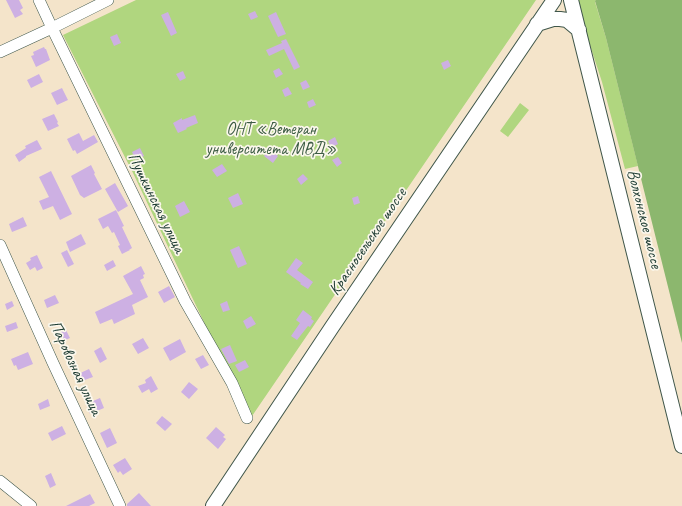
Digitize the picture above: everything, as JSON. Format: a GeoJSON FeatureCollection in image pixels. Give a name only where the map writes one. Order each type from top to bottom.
{"type":"FeatureCollection","features":[{"type":"Feature","properties":{"kind":"main road","name":"Красносельское шоссе"},"geometry":{"type":"LineString","coordinates":[[213,506],[332,327],[554,0]]}},
{"type":"Feature","properties":{"kind":"main road","name":"Волхонское шоссе"},"geometry":{"type":"LineString","coordinates":[[571,0],[682,446]]}},
{"type":"Feature","properties":{"kind":"main road"},"geometry":{"type":"LineString","coordinates":[[537,24],[553,19],[560,19],[567,20],[579,30]]}},
{"type":"Feature","properties":{"kind":"street","name":"Пушкинская улица"},"geometry":{"type":"LineString","coordinates":[[39,0],[185,301],[232,383],[247,418]]}},
{"type":"Feature","properties":{"kind":"street"},"geometry":{"type":"LineString","coordinates":[[0,52],[108,0]]}},
{"type":"Feature","properties":{"kind":"street","name":"Паровозная улица"},"geometry":{"type":"LineString","coordinates":[[0,245],[120,506]]}},
{"type":"Feature","properties":{"kind":"street"},"geometry":{"type":"LineString","coordinates":[[0,481],[31,506]]}},
{"type":"Feature","properties":{"kind":"green space","name":"ОНТ «Ветеран университета МВД»"},"geometry":{"type":"Polygon","coordinates":[[[136,0],[536,0],[250,419],[133,173],[63,35],[136,0]]]}},
{"type":"Feature","properties":{"kind":"green space"},"geometry":{"type":"Polygon","coordinates":[[[578,0],[596,0],[595,2],[606,38],[638,166],[625,169],[578,0]]]}},
{"type":"Feature","properties":{"kind":"green space"},"geometry":{"type":"Polygon","coordinates":[[[682,0],[682,343],[606,38],[595,1],[682,0]]]}},
{"type":"Feature","properties":{"kind":"green space"},"geometry":{"type":"Polygon","coordinates":[[[520,103],[529,110],[508,137],[500,131],[520,103]]]}},
{"type":"Feature","properties":{"kind":"building"},"geometry":{"type":"Polygon","coordinates":[[[6,0],[19,0],[23,8],[20,10],[23,14],[15,18],[6,0]]]}},
{"type":"Feature","properties":{"kind":"building"},"geometry":{"type":"Polygon","coordinates":[[[255,11],[258,17],[251,20],[248,14],[255,11]]]}},
{"type":"Feature","properties":{"kind":"building"},"geometry":{"type":"Polygon","coordinates":[[[168,12],[177,33],[171,36],[161,15],[168,12]]]}},
{"type":"Feature","properties":{"kind":"building"},"geometry":{"type":"Polygon","coordinates":[[[276,12],[286,34],[278,37],[268,16],[276,12]]]}},
{"type":"Feature","properties":{"kind":"building"},"geometry":{"type":"Polygon","coordinates":[[[117,34],[121,43],[114,46],[110,37],[117,34]]]}},
{"type":"Feature","properties":{"kind":"building"},"geometry":{"type":"Polygon","coordinates":[[[286,39],[300,67],[294,70],[284,49],[269,56],[266,50],[282,43],[281,41],[286,39]]]}},
{"type":"Feature","properties":{"kind":"building"},"geometry":{"type":"Polygon","coordinates":[[[44,47],[50,60],[36,67],[31,56],[34,55],[33,52],[44,47]]]}},
{"type":"Feature","properties":{"kind":"building"},"geometry":{"type":"Polygon","coordinates":[[[448,60],[451,66],[444,70],[441,63],[448,60]]]}},
{"type":"Feature","properties":{"kind":"building"},"geometry":{"type":"Polygon","coordinates":[[[279,68],[283,74],[276,78],[273,71],[279,68]]]}},
{"type":"Feature","properties":{"kind":"building"},"geometry":{"type":"Polygon","coordinates":[[[183,71],[186,78],[180,81],[176,74],[183,71]]]}},
{"type":"Feature","properties":{"kind":"building"},"geometry":{"type":"Polygon","coordinates":[[[39,74],[43,82],[31,88],[27,80],[39,74]]]}},
{"type":"Feature","properties":{"kind":"building"},"geometry":{"type":"Polygon","coordinates":[[[306,80],[310,87],[303,90],[300,83],[306,80]]]}},
{"type":"Feature","properties":{"kind":"building"},"geometry":{"type":"Polygon","coordinates":[[[288,87],[292,94],[285,97],[282,90],[288,87]]]}},
{"type":"Feature","properties":{"kind":"building"},"geometry":{"type":"Polygon","coordinates":[[[62,88],[68,100],[57,105],[51,93],[62,88]]]}},
{"type":"Feature","properties":{"kind":"building"},"geometry":{"type":"Polygon","coordinates":[[[313,99],[316,105],[309,108],[307,102],[313,99]]]}},
{"type":"Feature","properties":{"kind":"building"},"geometry":{"type":"Polygon","coordinates":[[[54,114],[59,126],[48,131],[42,119],[54,114]]]}},
{"type":"Feature","properties":{"kind":"building"},"geometry":{"type":"Polygon","coordinates":[[[195,115],[198,123],[178,133],[173,123],[182,118],[182,120],[195,115]]]}},
{"type":"Feature","properties":{"kind":"building"},"geometry":{"type":"Polygon","coordinates":[[[79,133],[83,141],[94,135],[98,142],[77,154],[75,150],[73,151],[67,139],[79,133]]]}},
{"type":"Feature","properties":{"kind":"building"},"geometry":{"type":"Polygon","coordinates":[[[335,137],[338,144],[331,148],[328,141],[335,137]]]}},
{"type":"Feature","properties":{"kind":"building"},"geometry":{"type":"Polygon","coordinates":[[[37,140],[42,149],[26,156],[19,162],[15,155],[26,148],[25,146],[37,140]]]}},
{"type":"Feature","properties":{"kind":"building"},"geometry":{"type":"Polygon","coordinates":[[[140,148],[144,156],[136,160],[132,152],[140,148]]]}},
{"type":"Feature","properties":{"kind":"building"},"geometry":{"type":"Polygon","coordinates":[[[269,149],[278,156],[273,163],[264,156],[269,149]]]}},
{"type":"Feature","properties":{"kind":"building"},"geometry":{"type":"Polygon","coordinates":[[[338,157],[342,163],[337,167],[332,160],[338,157]]]}},
{"type":"Feature","properties":{"kind":"building"},"geometry":{"type":"Polygon","coordinates":[[[222,164],[227,171],[217,177],[212,170],[222,164]]]}},
{"type":"Feature","properties":{"kind":"building"},"geometry":{"type":"Polygon","coordinates":[[[91,165],[102,189],[84,198],[80,195],[71,176],[91,165]]]}},
{"type":"Feature","properties":{"kind":"building"},"geometry":{"type":"Polygon","coordinates":[[[51,171],[72,214],[60,220],[53,206],[43,210],[39,201],[49,197],[39,177],[51,171]]]}},
{"type":"Feature","properties":{"kind":"building"},"geometry":{"type":"Polygon","coordinates":[[[303,174],[308,179],[301,185],[297,179],[303,174]]]}},
{"type":"Feature","properties":{"kind":"building"},"geometry":{"type":"Polygon","coordinates":[[[115,183],[128,206],[118,212],[105,189],[115,183]]]}},
{"type":"Feature","properties":{"kind":"building"},"geometry":{"type":"Polygon","coordinates":[[[238,193],[243,204],[233,208],[228,198],[238,193]]]}},
{"type":"Feature","properties":{"kind":"building"},"geometry":{"type":"Polygon","coordinates":[[[358,196],[360,203],[354,205],[352,198],[358,196]]]}},
{"type":"Feature","properties":{"kind":"building"},"geometry":{"type":"Polygon","coordinates":[[[184,201],[190,212],[180,217],[175,206],[184,201]]]}},
{"type":"Feature","properties":{"kind":"building"},"geometry":{"type":"Polygon","coordinates":[[[116,210],[132,248],[122,254],[114,232],[112,233],[108,226],[103,229],[98,219],[116,210]]]}},
{"type":"Feature","properties":{"kind":"building"},"geometry":{"type":"Polygon","coordinates":[[[23,217],[27,226],[12,232],[9,224],[23,217]]]}},
{"type":"Feature","properties":{"kind":"building"},"geometry":{"type":"Polygon","coordinates":[[[81,234],[86,244],[70,252],[66,242],[81,234]]]}},
{"type":"Feature","properties":{"kind":"building"},"geometry":{"type":"Polygon","coordinates":[[[239,246],[247,264],[238,268],[230,250],[239,246]]]}},
{"type":"Feature","properties":{"kind":"building"},"geometry":{"type":"Polygon","coordinates":[[[67,250],[74,264],[68,267],[61,253],[67,250]]]}},
{"type":"Feature","properties":{"kind":"building"},"geometry":{"type":"Polygon","coordinates":[[[37,255],[43,268],[37,271],[35,267],[30,270],[26,263],[31,260],[30,258],[37,255]]]}},
{"type":"Feature","properties":{"kind":"building"},"geometry":{"type":"Polygon","coordinates":[[[296,258],[303,263],[297,270],[313,282],[308,289],[286,272],[296,258]]]}},
{"type":"Feature","properties":{"kind":"building"},"geometry":{"type":"Polygon","coordinates":[[[113,260],[116,266],[107,271],[104,265],[113,260]]]}},
{"type":"Feature","properties":{"kind":"building"},"geometry":{"type":"Polygon","coordinates":[[[141,266],[145,274],[143,275],[144,278],[140,280],[148,297],[132,305],[135,314],[114,324],[112,319],[100,324],[95,312],[133,294],[123,276],[141,266]]]}},
{"type":"Feature","properties":{"kind":"building"},"geometry":{"type":"Polygon","coordinates":[[[169,286],[175,297],[164,303],[158,292],[169,286]]]}},
{"type":"Feature","properties":{"kind":"building"},"geometry":{"type":"Polygon","coordinates":[[[55,295],[59,303],[47,308],[44,300],[55,295]]]}},
{"type":"Feature","properties":{"kind":"building"},"geometry":{"type":"Polygon","coordinates":[[[12,301],[14,306],[7,310],[5,304],[12,301]]]}},
{"type":"Feature","properties":{"kind":"building"},"geometry":{"type":"Polygon","coordinates":[[[227,301],[230,310],[223,312],[220,304],[227,301]]]}},
{"type":"Feature","properties":{"kind":"building"},"geometry":{"type":"Polygon","coordinates":[[[303,310],[312,317],[311,319],[314,321],[297,340],[291,336],[300,323],[296,320],[303,310]]]}},
{"type":"Feature","properties":{"kind":"building"},"geometry":{"type":"Polygon","coordinates":[[[251,316],[256,324],[247,329],[243,321],[251,316]]]}},
{"type":"Feature","properties":{"kind":"building"},"geometry":{"type":"Polygon","coordinates":[[[16,322],[18,328],[7,332],[5,326],[16,322]]]}},
{"type":"Feature","properties":{"kind":"building"},"geometry":{"type":"Polygon","coordinates":[[[65,328],[70,338],[63,341],[58,331],[65,328]]]}},
{"type":"Feature","properties":{"kind":"building"},"geometry":{"type":"Polygon","coordinates":[[[143,338],[149,348],[138,354],[132,344],[143,338]]]}},
{"type":"Feature","properties":{"kind":"building"},"geometry":{"type":"Polygon","coordinates":[[[180,339],[186,352],[170,361],[163,348],[180,339]]]}},
{"type":"Feature","properties":{"kind":"building"},"geometry":{"type":"Polygon","coordinates":[[[230,345],[237,361],[229,364],[221,349],[230,345]]]}},
{"type":"Feature","properties":{"kind":"building"},"geometry":{"type":"Polygon","coordinates":[[[101,347],[107,359],[100,363],[94,351],[101,347]]]}},
{"type":"Feature","properties":{"kind":"building"},"geometry":{"type":"Polygon","coordinates":[[[28,352],[33,364],[18,370],[16,365],[14,366],[11,359],[28,352]]]}},
{"type":"Feature","properties":{"kind":"building"},"geometry":{"type":"Polygon","coordinates":[[[203,355],[209,365],[201,369],[195,359],[203,355]]]}},
{"type":"Feature","properties":{"kind":"building"},"geometry":{"type":"Polygon","coordinates":[[[245,360],[249,367],[239,372],[235,365],[245,360]]]}},
{"type":"Feature","properties":{"kind":"building"},"geometry":{"type":"Polygon","coordinates":[[[89,369],[93,377],[79,382],[76,375],[89,369]]]}},
{"type":"Feature","properties":{"kind":"building"},"geometry":{"type":"Polygon","coordinates":[[[151,376],[158,389],[151,393],[149,389],[142,393],[138,386],[146,383],[145,380],[151,376]]]}},
{"type":"Feature","properties":{"kind":"building"},"geometry":{"type":"Polygon","coordinates":[[[189,382],[198,389],[189,399],[181,392],[189,382]]]}},
{"type":"Feature","properties":{"kind":"building"},"geometry":{"type":"Polygon","coordinates":[[[100,398],[104,408],[90,414],[86,404],[100,398]]]}},
{"type":"Feature","properties":{"kind":"building"},"geometry":{"type":"Polygon","coordinates":[[[48,399],[50,406],[40,410],[38,404],[48,399]]]}},
{"type":"Feature","properties":{"kind":"building"},"geometry":{"type":"Polygon","coordinates":[[[162,416],[172,424],[165,431],[156,423],[162,416]]]}},
{"type":"Feature","properties":{"kind":"building"},"geometry":{"type":"Polygon","coordinates":[[[62,426],[66,434],[52,441],[48,433],[62,426]]]}},
{"type":"Feature","properties":{"kind":"building"},"geometry":{"type":"Polygon","coordinates":[[[216,427],[225,435],[223,437],[226,439],[218,449],[206,438],[216,427]]]}},
{"type":"Feature","properties":{"kind":"building"},"geometry":{"type":"Polygon","coordinates":[[[110,428],[117,443],[107,448],[100,433],[110,428]]]}},
{"type":"Feature","properties":{"kind":"building"},"geometry":{"type":"Polygon","coordinates":[[[125,458],[132,469],[123,475],[120,471],[118,473],[113,465],[125,458]]]}},
{"type":"Feature","properties":{"kind":"building"},"geometry":{"type":"Polygon","coordinates":[[[51,473],[56,485],[50,488],[45,476],[51,473]]]}},
{"type":"Feature","properties":{"kind":"building"},"geometry":{"type":"Polygon","coordinates":[[[139,493],[151,506],[127,506],[127,504],[139,493]]]}},
{"type":"Feature","properties":{"kind":"building"},"geometry":{"type":"Polygon","coordinates":[[[90,494],[95,503],[89,506],[66,506],[90,494]]]}}]}
